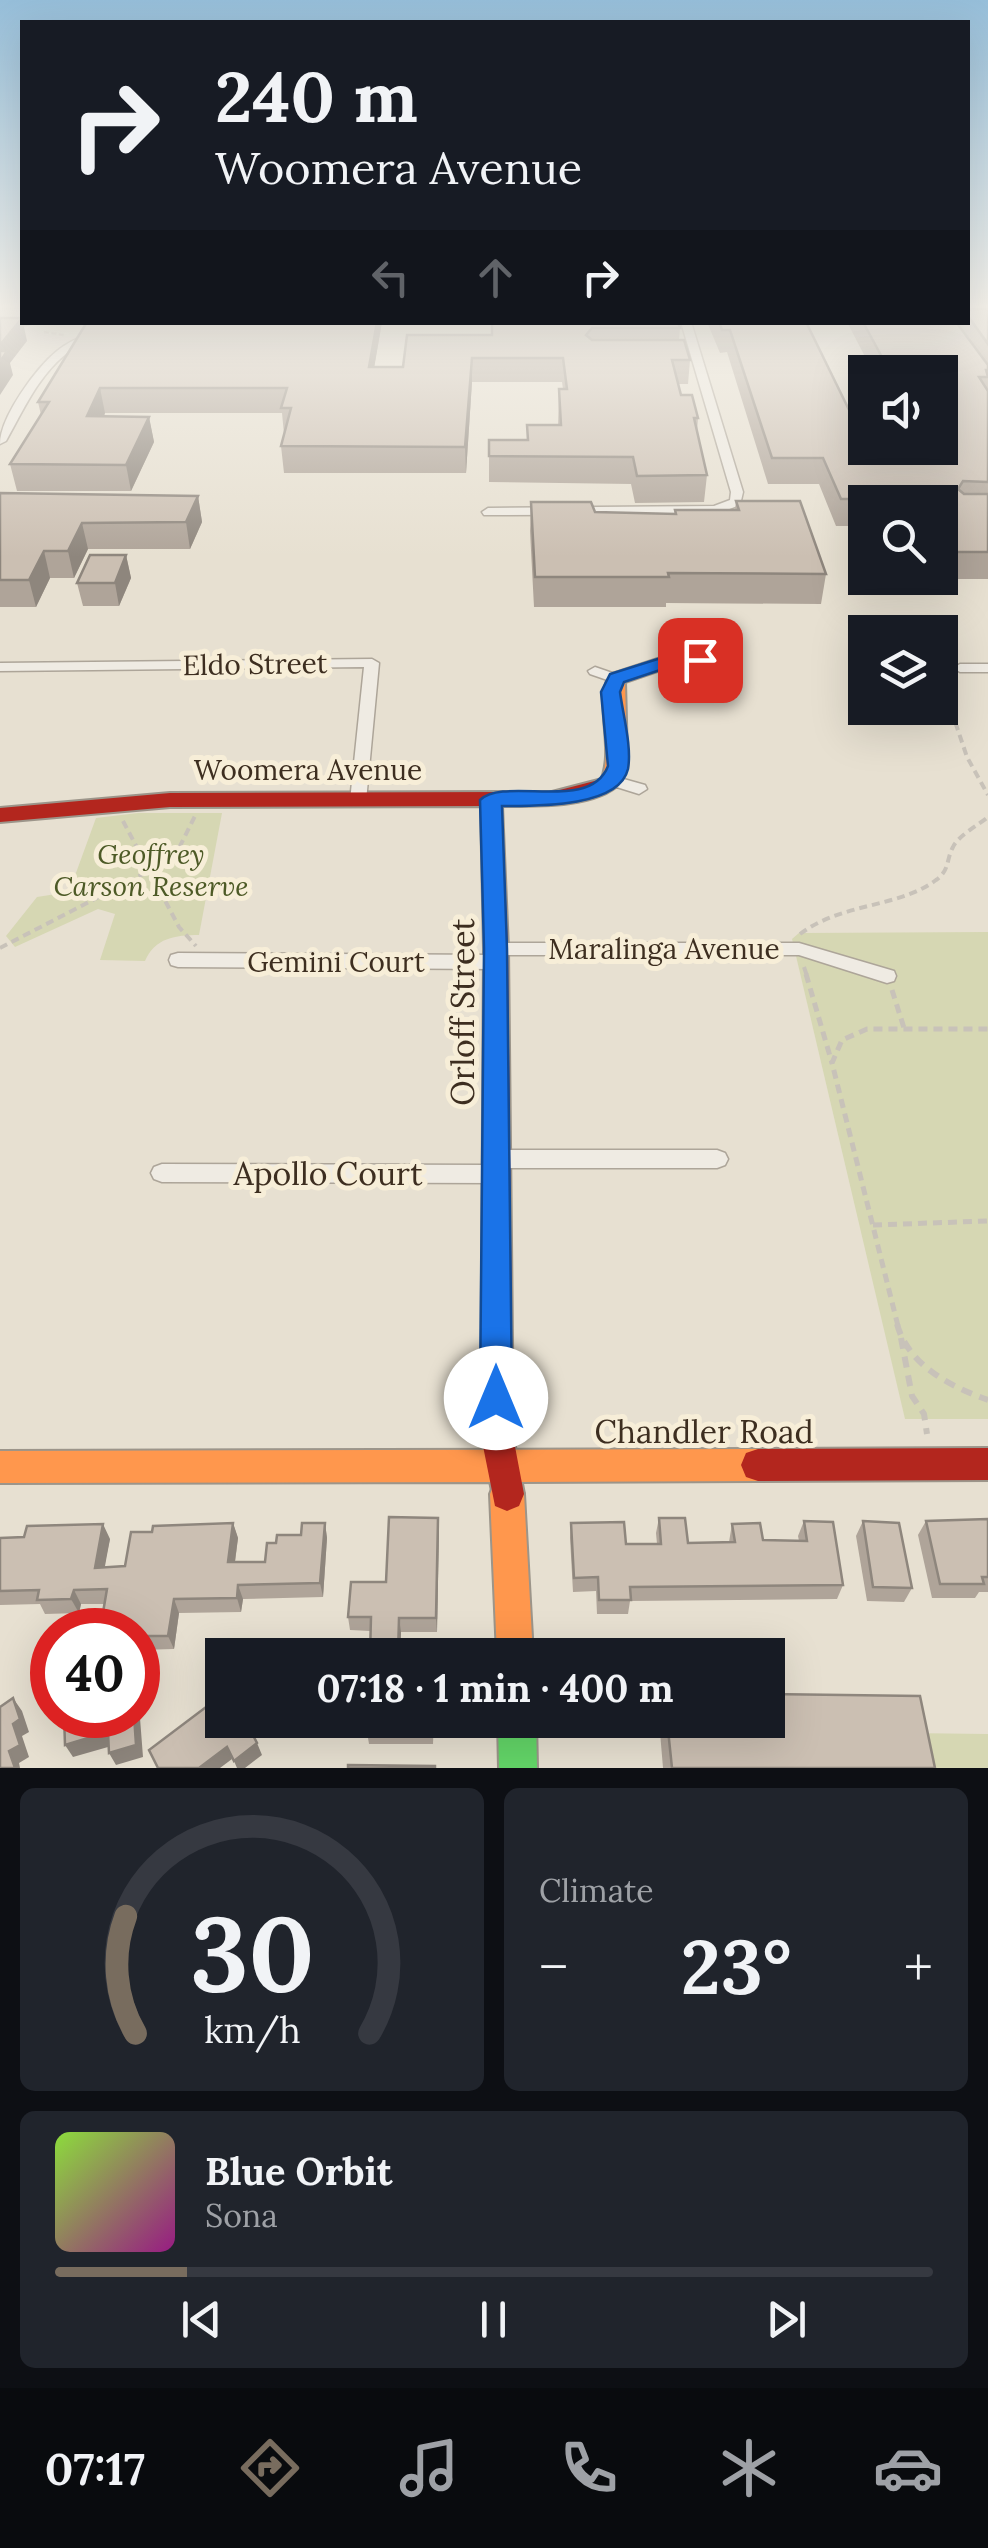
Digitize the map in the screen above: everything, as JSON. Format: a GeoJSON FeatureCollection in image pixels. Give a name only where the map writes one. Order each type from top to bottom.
{"type":"FeatureCollection","features":[{"type":"Feature","properties":{"kind":"main road"},"geometry":{"type":"LineString","coordinates":[[613,781],[618,766],[606,674],[664,663],[724,661]]}},
{"type":"Feature","properties":{"kind":"main road","name":"Woomera Avenue"},"geometry":{"type":"LineString","coordinates":[[0,814],[114,803],[203,800],[552,799],[598,789],[613,781]]}},
{"type":"Feature","properties":{"kind":"main road","name":"Orloff Street"},"geometry":{"type":"LineString","coordinates":[[491,800],[496,1436],[511,1517],[515,1638]]}},
{"type":"Feature","properties":{"kind":"main road","name":"Chandler Road"},"geometry":{"type":"LineString","coordinates":[[0,1467],[988,1464]]}},
{"type":"Feature","properties":{"kind":"main road"},"geometry":{"type":"LineString","coordinates":[[517,1738],[518,1768]]}},
{"type":"Feature","properties":{"kind":"street"},"geometry":{"type":"LineString","coordinates":[[0,441],[33,392]]}},
{"type":"Feature","properties":{"kind":"street"},"geometry":{"type":"LineString","coordinates":[[488,512],[716,510],[736,502],[737,492],[707,392]]}},
{"type":"Feature","properties":{"kind":"street","name":"Eldo Street"},"geometry":{"type":"LineString","coordinates":[[0,667],[372,663],[358,801]]}},
{"type":"Feature","properties":{"kind":"street"},"geometry":{"type":"LineString","coordinates":[[964,668],[988,668]]}},
{"type":"Feature","properties":{"kind":"street"},"geometry":{"type":"LineString","coordinates":[[613,781],[638,789]]}},
{"type":"Feature","properties":{"kind":"street","name":"Maralinga Avenue"},"geometry":{"type":"LineString","coordinates":[[495,956],[799,949],[888,976]]}},
{"type":"Feature","properties":{"kind":"street","name":"Gemini Court"},"geometry":{"type":"LineString","coordinates":[[178,960],[495,956]]}},
{"type":"Feature","properties":{"kind":"street","name":"Apollo Court"},"geometry":{"type":"LineString","coordinates":[[162,1173],[717,1159]]}},
{"type":"Feature","properties":{"kind":"path"},"geometry":{"type":"LineString","coordinates":[[964,668],[964,677],[948,681],[944,690],[967,757],[988,796]]}},
{"type":"Feature","properties":{"kind":"path"},"geometry":{"type":"LineString","coordinates":[[0,948],[152,873],[174,858],[203,800]]}},
{"type":"Feature","properties":{"kind":"path"},"geometry":{"type":"LineString","coordinates":[[114,803],[180,926],[208,962]]}},
{"type":"Feature","properties":{"kind":"path"},"geometry":{"type":"LineString","coordinates":[[931,1464],[924,1414],[912,1396],[873,1225],[799,949],[800,933],[849,907],[908,896],[934,883],[949,867],[952,845],[988,817]]}},
{"type":"Feature","properties":{"kind":"path"},"geometry":{"type":"LineString","coordinates":[[888,976],[904,1028]]}},
{"type":"Feature","properties":{"kind":"path"},"geometry":{"type":"LineString","coordinates":[[832,1063],[842,1040],[867,1029],[988,1029]]}},
{"type":"Feature","properties":{"kind":"path"},"geometry":{"type":"LineString","coordinates":[[873,1225],[988,1221]]}},
{"type":"Feature","properties":{"kind":"path"},"geometry":{"type":"LineString","coordinates":[[900,1334],[920,1363],[946,1386],[988,1400]]}},
{"type":"Feature","properties":{"kind":"green space","name":"Geoffrey Carson Reserve"},"geometry":{"type":"Polygon","coordinates":[[[138,813],[222,813],[199,935],[167,939],[154,947],[145,961],[100,960],[115,914],[98,909],[15,947],[6,936],[37,897],[69,892],[96,818],[138,813]]]}},
{"type":"Feature","properties":{"kind":"green space"},"geometry":{"type":"Polygon","coordinates":[[[988,932],[988,1419],[905,1419],[792,939],[799,933],[988,932]]]}},
{"type":"Feature","properties":{"kind":"green space"},"geometry":{"type":"Polygon","coordinates":[[[907,1733],[988,1734],[988,1768],[913,1768],[907,1733]]]}},
{"type":"Feature","properties":{"kind":"building"},"geometry":{"type":"Polygon","coordinates":[[[44,392],[98,392],[87,416],[149,417],[126,465],[10,464],[49,402],[38,402],[44,392]]]}},
{"type":"Feature","properties":{"kind":"building"},"geometry":{"type":"Polygon","coordinates":[[[286,392],[469,392],[465,447],[281,446],[291,408],[281,408],[286,392]]]}},
{"type":"Feature","properties":{"kind":"building"},"geometry":{"type":"Polygon","coordinates":[[[559,392],[680,392],[681,395],[692,395],[707,475],[637,476],[633,457],[489,456],[489,440],[528,440],[527,425],[561,425],[559,392]]]}},
{"type":"Feature","properties":{"kind":"building"},"geometry":{"type":"Polygon","coordinates":[[[750,392],[840,392],[848,408],[848,465],[958,465],[958,392],[988,392],[988,482],[963,481],[958,489],[958,485],[848,485],[848,499],[841,499],[823,458],[772,458],[750,392]]]}},
{"type":"Feature","properties":{"kind":"building"},"geometry":{"type":"Polygon","coordinates":[[[958,489],[964,494],[988,494],[988,552],[958,552],[958,489]]]}},
{"type":"Feature","properties":{"kind":"building"},"geometry":{"type":"Polygon","coordinates":[[[0,493],[198,496],[186,522],[82,523],[68,551],[44,551],[29,580],[0,580],[0,493]]]}},
{"type":"Feature","properties":{"kind":"building"},"geometry":{"type":"Polygon","coordinates":[[[736,501],[800,501],[826,574],[535,577],[531,502],[591,502],[595,512],[676,514],[675,510],[739,510],[736,501]]]}},
{"type":"Feature","properties":{"kind":"building"},"geometry":{"type":"Polygon","coordinates":[[[90,555],[126,555],[115,583],[77,583],[90,555]]]}},
{"type":"Feature","properties":{"kind":"building"},"geometry":{"type":"Polygon","coordinates":[[[389,1517],[438,1518],[436,1618],[399,1618],[398,1638],[370,1638],[371,1617],[348,1617],[351,1582],[386,1582],[389,1517]]]}},
{"type":"Feature","properties":{"kind":"building"},"geometry":{"type":"Polygon","coordinates":[[[659,1518],[685,1518],[688,1543],[735,1542],[732,1524],[760,1523],[763,1540],[807,1541],[804,1521],[833,1522],[843,1585],[630,1587],[631,1600],[599,1600],[598,1577],[574,1578],[571,1523],[624,1522],[626,1544],[661,1544],[659,1518]]]}},
{"type":"Feature","properties":{"kind":"building"},"geometry":{"type":"Polygon","coordinates":[[[988,1519],[988,1577],[982,1577],[984,1584],[940,1584],[926,1521],[988,1519]]]}},
{"type":"Feature","properties":{"kind":"building"},"geometry":{"type":"Polygon","coordinates":[[[863,1521],[899,1523],[912,1588],[873,1587],[863,1521]]]}},
{"type":"Feature","properties":{"kind":"building"},"geometry":{"type":"Polygon","coordinates":[[[233,1523],[228,1562],[265,1562],[267,1543],[276,1543],[277,1535],[301,1535],[302,1523],[325,1523],[320,1583],[238,1585],[237,1598],[174,1599],[168,1636],[160,1636],[160,1608],[104,1608],[107,1589],[74,1590],[71,1599],[37,1600],[39,1590],[0,1591],[0,1538],[24,1537],[27,1526],[103,1524],[95,1568],[125,1566],[131,1532],[152,1532],[153,1526],[233,1523]]]}},
{"type":"Feature","properties":{"kind":"building"},"geometry":{"type":"Polygon","coordinates":[[[785,1694],[920,1696],[935,1768],[672,1768],[669,1738],[785,1738],[785,1694]]]}},
{"type":"Feature","properties":{"kind":"building"},"geometry":{"type":"Polygon","coordinates":[[[13,1698],[20,1719],[13,1724],[20,1745],[9,1751],[15,1768],[0,1768],[0,1707],[13,1698]]]}},
{"type":"Feature","properties":{"kind":"building"},"geometry":{"type":"Polygon","coordinates":[[[205,1708],[205,1738],[254,1738],[257,1743],[234,1761],[227,1747],[199,1768],[158,1768],[149,1750],[205,1708]]]}},
{"type":"Feature","properties":{"kind":"building"},"geometry":{"type":"Polygon","coordinates":[[[65,1738],[88,1738],[65,1745],[65,1738]]]}},
{"type":"Feature","properties":{"kind":"building"},"geometry":{"type":"Polygon","coordinates":[[[108,1738],[136,1738],[136,1745],[109,1753],[108,1738]]]}},
{"type":"Feature","properties":{"kind":"building"},"geometry":{"type":"Polygon","coordinates":[[[435,1766],[435,1768],[348,1768],[435,1766]]]}},
{"type":"Feature","properties":{"kind":"traffic: fast"},"geometry":{"type":"LineString","coordinates":[[517,1738],[518,1768]]}},
{"type":"Feature","properties":{"kind":"traffic: slow"},"geometry":{"type":"LineString","coordinates":[[610,783],[617,760],[616,679],[664,663],[725,661]]}},
{"type":"Feature","properties":{"kind":"traffic: slow"},"geometry":{"type":"LineString","coordinates":[[0,1467],[758,1465]]}},
{"type":"Feature","properties":{"kind":"traffic: slow"},"geometry":{"type":"LineString","coordinates":[[507,1494],[514,1638]]}},
{"type":"Feature","properties":{"kind":"traffic: jam"},"geometry":{"type":"LineString","coordinates":[[0,815],[170,800],[552,799],[610,783]]}},
{"type":"Feature","properties":{"kind":"traffic: jam"},"geometry":{"type":"LineString","coordinates":[[491,800],[496,949],[497,1436],[507,1494]]}},
{"type":"Feature","properties":{"kind":"traffic: jam"},"geometry":{"type":"LineString","coordinates":[[758,1465],[988,1464]]}},
{"type":"Feature","properties":{"kind":"route"},"geometry":{"type":"LineString","coordinates":[[496,1398],[496,949],[491,800],[552,799],[598,789],[613,781],[618,766],[610,692],[616,678],[664,663],[700,660]]}}]}
